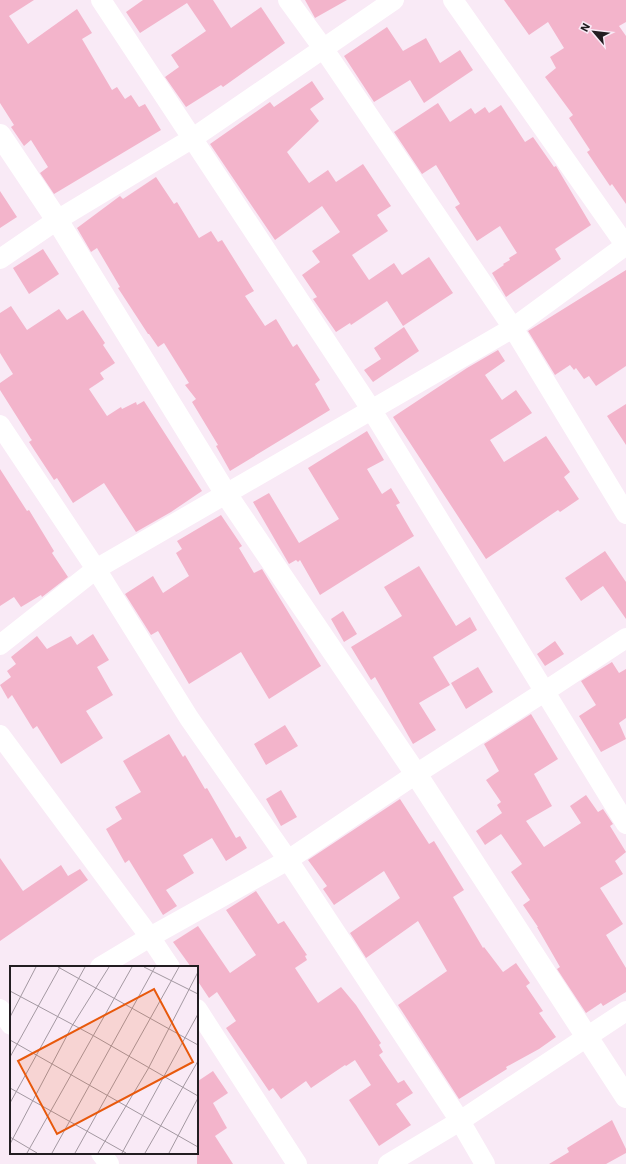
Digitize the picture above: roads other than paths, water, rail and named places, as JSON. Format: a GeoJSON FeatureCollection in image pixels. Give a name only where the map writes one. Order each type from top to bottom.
{"type":"FeatureCollection","features":[{"type":"Feature","properties":{"kind":"street"},"geometry":{"type":"LineString","coordinates":[[101,0],[371,409],[626,824]]}},
{"type":"Feature","properties":{"kind":"street"},"geometry":{"type":"LineString","coordinates":[[288,0],[323,48],[513,328],[626,514]]}},
{"type":"Feature","properties":{"kind":"street"},"geometry":{"type":"LineString","coordinates":[[0,259],[57,220],[193,138],[394,0]]}},
{"type":"Feature","properties":{"kind":"street"},"geometry":{"type":"LineString","coordinates":[[0,645],[96,569],[513,328],[626,245],[454,0]]}},
{"type":"Feature","properties":{"kind":"street"},"geometry":{"type":"LineString","coordinates":[[0,135],[57,220],[226,494],[416,774],[626,1097]]}},
{"type":"Feature","properties":{"kind":"street"},"geometry":{"type":"LineString","coordinates":[[0,425],[96,569],[189,718],[288,860],[460,1122],[485,1164]]}},
{"type":"Feature","properties":{"kind":"street"},"geometry":{"type":"LineString","coordinates":[[102,966],[150,937],[288,860],[416,774],[626,638]]}},
{"type":"Feature","properties":{"kind":"street"},"geometry":{"type":"LineString","coordinates":[[0,735],[150,937],[169,966]]}},
{"type":"Feature","properties":{"kind":"street"},"geometry":{"type":"LineString","coordinates":[[198,1011],[297,1164]]}},
{"type":"Feature","properties":{"kind":"street"},"geometry":{"type":"LineString","coordinates":[[388,1164],[460,1122],[626,1011]]}},
{"type":"Feature","properties":{"kind":"street"},"geometry":{"type":"LineString","coordinates":[[102,1154],[109,1164]]}}]}
